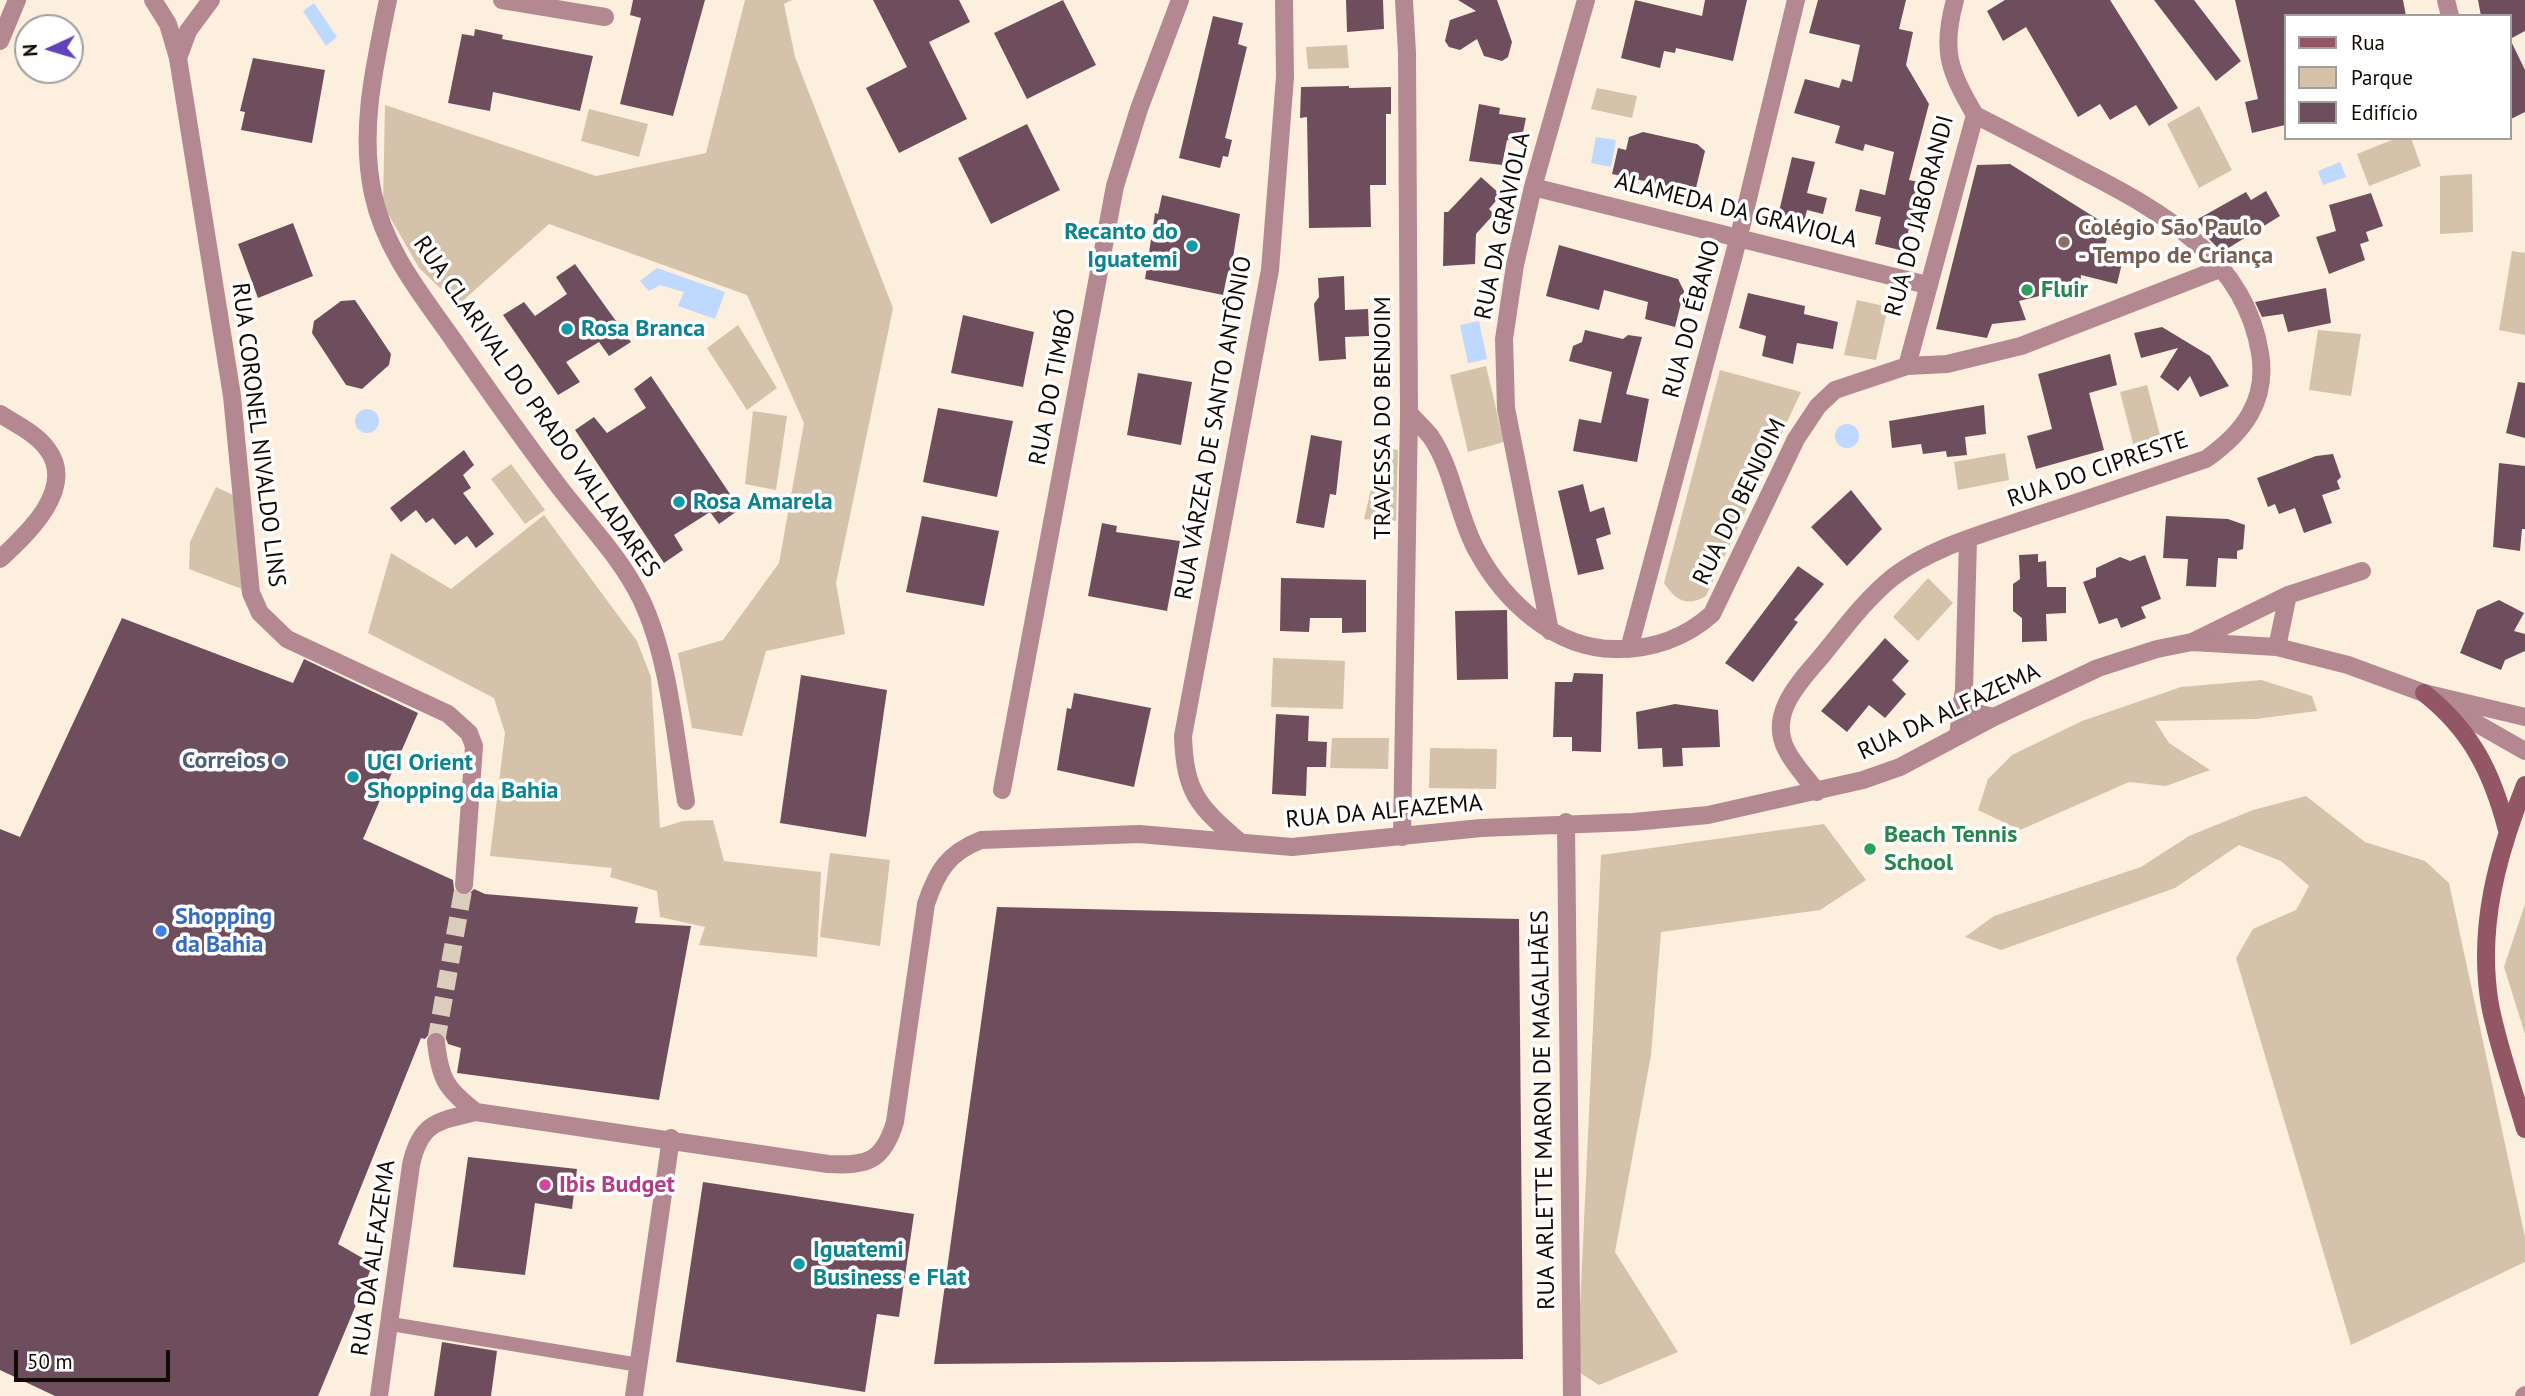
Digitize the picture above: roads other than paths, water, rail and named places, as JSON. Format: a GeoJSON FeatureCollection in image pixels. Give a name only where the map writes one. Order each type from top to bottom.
{"type":"FeatureCollection","features":[{"type":"Feature","properties":{"kind":"main road"},"geometry":{"type":"LineString","coordinates":[[2424,693],[2449,713],[2478,753],[2491,778],[2507,830]]}},
{"type":"Feature","properties":{"kind":"main road"},"geometry":{"type":"LineString","coordinates":[[2525,785],[2507,830],[2487,919],[2486,960],[2490,1005],[2525,1129]]}},
{"type":"Feature","properties":{"kind":"street"},"geometry":{"type":"LineString","coordinates":[[0,41],[17,0]]}},
{"type":"Feature","properties":{"kind":"street","name":"RUA CORONEL NIVALDO LINS"},"geometry":{"type":"LineString","coordinates":[[153,0],[168,24],[178,58],[232,396],[251,593],[272,628],[287,639],[448,714],[469,733],[475,761],[464,885]]}},
{"type":"Feature","properties":{"kind":"street"},"geometry":{"type":"LineString","coordinates":[[178,58],[188,31],[211,0]]}},
{"type":"Feature","properties":{"kind":"street","name":"RUA CLARIVAL DO PRADO VALLADARES"},"geometry":{"type":"LineString","coordinates":[[388,0],[368,106],[367,150],[373,194],[384,231],[400,265],[518,433],[641,599],[656,641],[667,691],[685,801]]}},
{"type":"Feature","properties":{"kind":"street"},"geometry":{"type":"LineString","coordinates":[[502,0],[605,18]]}},
{"type":"Feature","properties":{"kind":"street","name":"RUA DO TIMBÓ"},"geometry":{"type":"LineString","coordinates":[[1002,790],[1115,186],[1139,109],[1180,0]]}},
{"type":"Feature","properties":{"kind":"street","name":"RUA VÁRZEA DE SANTO ANTÔNIO"},"geometry":{"type":"LineString","coordinates":[[1240,842],[1213,819],[1195,796],[1184,771],[1183,736],[1269,270],[1286,77],[1284,0]]}},
{"type":"Feature","properties":{"kind":"street","name":"TRAVESSA DO BENJOIM"},"geometry":{"type":"LineString","coordinates":[[1402,836],[1409,413],[1407,53],[1404,0]]}},
{"type":"Feature","properties":{"kind":"street","name":"RUA DA GRAVIOLA"},"geometry":{"type":"LineString","coordinates":[[1550,631],[1506,408],[1504,339],[1515,265],[1533,187],[1586,0]]}},
{"type":"Feature","properties":{"kind":"street","name":"RUA DO ÉBANO"},"geometry":{"type":"LineString","coordinates":[[1629,649],[1739,236],[1796,0]]}},
{"type":"Feature","properties":{"kind":"street","name":"RUA DO JABORANDI"},"geometry":{"type":"LineString","coordinates":[[1907,366],[1975,115],[1948,59],[1947,30],[1955,0]]}},
{"type":"Feature","properties":{"kind":"street","name":"RUA DO CIPRESTE"},"geometry":{"type":"LineString","coordinates":[[1817,792],[1785,748],[1781,730],[1782,715],[1790,695],[1869,599],[1893,577],[1922,558],[1968,539],[2206,459],[2232,441],[2257,399],[2263,368],[2257,333],[2245,303],[2222,268],[2199,242],[2145,202],[1975,115]]}},
{"type":"Feature","properties":{"kind":"street","name":"ALAMEDA DA GRAVIOLA"},"geometry":{"type":"LineString","coordinates":[[1533,187],[1739,236],[1927,285]]}},
{"type":"Feature","properties":{"kind":"street","name":"RUA DO BENJOIM"},"geometry":{"type":"LineString","coordinates":[[1409,413],[1431,437],[1477,551],[1498,583],[1524,612],[1550,631],[1572,641],[1603,649],[1629,649],[1670,641],[1695,630],[1712,614],[1796,439],[1818,406],[1835,390],[1907,366],[1947,364],[2021,346],[2222,268]]}},
{"type":"Feature","properties":{"kind":"street"},"geometry":{"type":"LineString","coordinates":[[0,414],[46,447],[55,461],[56,479],[51,498],[25,536],[0,559]]}},
{"type":"Feature","properties":{"kind":"street"},"geometry":{"type":"LineString","coordinates":[[1958,736],[1962,701],[1968,539]]}},
{"type":"Feature","properties":{"kind":"street","name":"RUA DA ALFAZEMA"},"geometry":{"type":"LineString","coordinates":[[379,1396],[416,1141],[429,1126],[476,1112],[671,1138],[828,1164],[851,1165],[868,1161],[881,1153],[895,1122],[926,904],[934,879],[946,861],[962,848],[981,840],[1126,834],[1186,836],[1292,847],[1566,822],[1633,822],[1708,815],[1817,792],[1900,767],[1994,717],[2098,668],[2157,649],[2192,642],[2288,594],[2362,571]]}},
{"type":"Feature","properties":{"kind":"street"},"geometry":{"type":"LineString","coordinates":[[2277,648],[2288,594]]}},
{"type":"Feature","properties":{"kind":"street","name":"RUA DA ALFAZEMA"},"geometry":{"type":"LineString","coordinates":[[2192,642],[2277,648],[2348,665],[2424,693],[2525,718]]}},
{"type":"Feature","properties":{"kind":"street","name":"RUA DA ALFAZEMA"},"geometry":{"type":"LineString","coordinates":[[2424,693],[2525,751]]}},
{"type":"Feature","properties":{"kind":"street"},"geometry":{"type":"LineString","coordinates":[[1962,701],[1976,713],[1994,717]]}},
{"type":"Feature","properties":{"kind":"street","name":"RUA ARLETTE MARON DE MAGALHÃES"},"geometry":{"type":"LineString","coordinates":[[1566,822],[1573,1396]]}},
{"type":"Feature","properties":{"kind":"street"},"geometry":{"type":"LineString","coordinates":[[436,1042],[439,1073],[448,1088],[476,1112]]}},
{"type":"Feature","properties":{"kind":"street"},"geometry":{"type":"LineString","coordinates":[[634,1396],[671,1138]]}},
{"type":"Feature","properties":{"kind":"street"},"geometry":{"type":"LineString","coordinates":[[391,1324],[639,1365]]}},
{"type":"Feature","properties":{"kind":"water"},"geometry":{"type":"Polygon","coordinates":[[[314,3],[337,37],[326,46],[303,11],[314,3]]]}},
{"type":"Feature","properties":{"kind":"water"},"geometry":{"type":"Polygon","coordinates":[[[1596,137],[1616,140],[1611,167],[1591,163],[1596,137]]]}},
{"type":"Feature","properties":{"kind":"water"},"geometry":{"type":"Polygon","coordinates":[[[2340,162],[2346,177],[2323,185],[2318,171],[2340,162]]]}},
{"type":"Feature","properties":{"kind":"water"},"geometry":{"type":"Polygon","coordinates":[[[657,268],[725,292],[715,319],[678,306],[684,292],[660,285],[649,291],[640,281],[657,268]]]}},
{"type":"Feature","properties":{"kind":"water"},"geometry":{"type":"Polygon","coordinates":[[[1479,321],[1487,359],[1468,363],[1460,325],[1479,321]]]}},
{"type":"Feature","properties":{"kind":"water"},"geometry":{"type":"Polygon","coordinates":[[[367,409],[376,412],[379,421],[376,430],[367,433],[358,430],[355,421],[358,412],[367,409]]]}},
{"type":"Feature","properties":{"kind":"water"},"geometry":{"type":"Polygon","coordinates":[[[1847,424],[1855,428],[1859,436],[1855,444],[1847,448],[1839,444],[1835,436],[1839,428],[1847,424]]]}},
{"type":"Feature","properties":{"kind":"tunnel"},"geometry":{"type":"LineString","coordinates":[[436,1042],[464,885]]}},
{"type":"Feature","properties":{"kind":"place","name":"Colégio São Paulo - Tempo de Criança"},"geometry":{"type":"Point","coordinates":[2064,242]}},
{"type":"Feature","properties":{"kind":"place","name":"Recanto do Iguatemi"},"geometry":{"type":"Point","coordinates":[1192,246]}},
{"type":"Feature","properties":{"kind":"place","name":"Fluir"},"geometry":{"type":"Point","coordinates":[2027,290]}},
{"type":"Feature","properties":{"kind":"place","name":"Rosa Branca"},"geometry":{"type":"Point","coordinates":[567,329]}},
{"type":"Feature","properties":{"kind":"place","name":"Rosa Amarela"},"geometry":{"type":"Point","coordinates":[679,502]}},
{"type":"Feature","properties":{"kind":"place","name":"Correios"},"geometry":{"type":"Point","coordinates":[280,761]}},
{"type":"Feature","properties":{"kind":"place","name":"UCI Orient Shopping da Bahia"},"geometry":{"type":"Point","coordinates":[353,777]}},
{"type":"Feature","properties":{"kind":"place","name":"Beach Tennis School"},"geometry":{"type":"Point","coordinates":[1870,849]}},
{"type":"Feature","properties":{"kind":"place","name":"Shopping da Bahia"},"geometry":{"type":"Point","coordinates":[161,931]}},
{"type":"Feature","properties":{"kind":"place","name":"Ibis Budget"},"geometry":{"type":"Point","coordinates":[545,1185]}},
{"type":"Feature","properties":{"kind":"place","name":"Iguatemi Business e Flat"},"geometry":{"type":"Point","coordinates":[799,1264]}}]}
